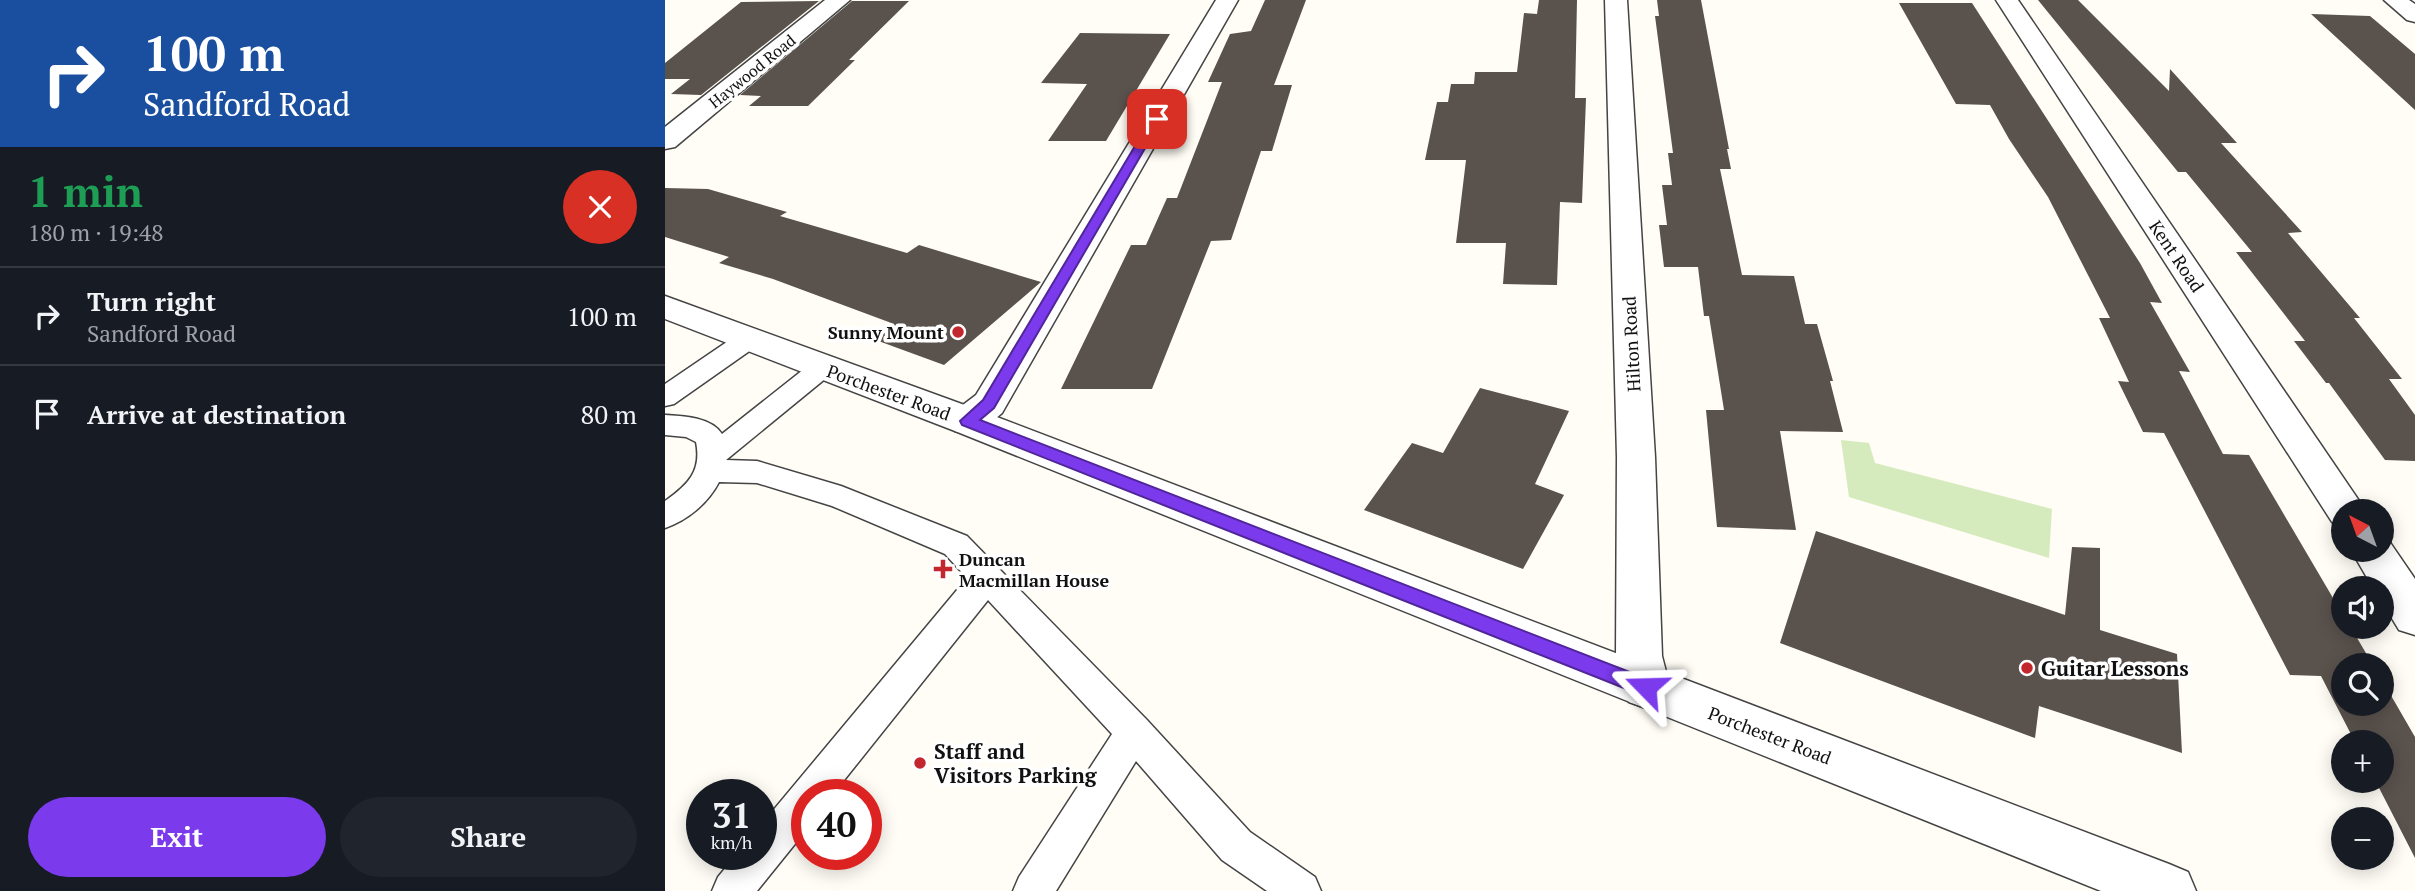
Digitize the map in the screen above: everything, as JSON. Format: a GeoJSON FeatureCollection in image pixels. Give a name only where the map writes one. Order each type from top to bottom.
{"type":"FeatureCollection","features":[{"type":"Feature","properties":{"kind":"street","name":"Haywood Road"},"geometry":{"type":"LineString","coordinates":[[665,141],[839,0]]}},
{"type":"Feature","properties":{"kind":"street"},"geometry":{"type":"LineString","coordinates":[[968,421],[989,404],[1227,0]]}},
{"type":"Feature","properties":{"kind":"street","name":"Hilton Road"},"geometry":{"type":"LineString","coordinates":[[1616,0],[1636,457],[1639,656],[1646,687]]}},
{"type":"Feature","properties":{"kind":"street","name":"Kent Road"},"geometry":{"type":"LineString","coordinates":[[2007,0],[2338,499]]}},
{"type":"Feature","properties":{"kind":"street"},"geometry":{"type":"LineString","coordinates":[[2395,0],[2415,15]]}},
{"type":"Feature","properties":{"kind":"street","name":"Porchester Road"},"geometry":{"type":"LineString","coordinates":[[665,307],[968,421],[2169,891]]}},
{"type":"Feature","properties":{"kind":"street"},"geometry":{"type":"LineString","coordinates":[[2380,562],[2415,615]]}},
{"type":"Feature","properties":{"kind":"lane"},"geometry":{"type":"LineString","coordinates":[[665,397],[749,339]]}},
{"type":"Feature","properties":{"kind":"lane"},"geometry":{"type":"LineString","coordinates":[[665,516],[702,487],[714,462],[822,368]]}},
{"type":"Feature","properties":{"kind":"lane"},"geometry":{"type":"LineString","coordinates":[[665,425],[690,426],[709,436],[714,462]]}},
{"type":"Feature","properties":{"kind":"lane"},"geometry":{"type":"LineString","coordinates":[[714,462],[841,497],[955,545],[1133,732],[1236,846],[1301,891]]}},
{"type":"Feature","properties":{"kind":"lane"},"geometry":{"type":"LineString","coordinates":[[822,779],[987,577]]}},
{"type":"Feature","properties":{"kind":"lane"},"geometry":{"type":"LineString","coordinates":[[1033,891],[1133,732]]}},
{"type":"Feature","properties":{"kind":"lane"},"geometry":{"type":"LineString","coordinates":[[732,891],[791,819]]}},
{"type":"Feature","properties":{"kind":"green space"},"geometry":{"type":"Polygon","coordinates":[[[1841,440],[1869,443],[1875,463],[2052,509],[2049,558],[1849,497],[1841,440]]]}},
{"type":"Feature","properties":{"kind":"building"},"geometry":{"type":"Polygon","coordinates":[[[1265,0],[1306,0],[1274,85],[1292,85],[1272,151],[1261,151],[1231,240],[1211,241],[1152,389],[1061,389],[1131,245],[1146,245],[1167,198],[1177,198],[1222,82],[1208,82],[1230,34],[1251,31],[1265,0]]]}},
{"type":"Feature","properties":{"kind":"building"},"geometry":{"type":"Polygon","coordinates":[[[1539,0],[1577,0],[1575,98],[1586,98],[1582,203],[1560,202],[1557,285],[1503,284],[1506,243],[1456,243],[1466,160],[1425,160],[1437,102],[1448,102],[1451,84],[1474,84],[1475,72],[1517,72],[1524,13],[1537,14],[1539,0]]]}},
{"type":"Feature","properties":{"kind":"building"},"geometry":{"type":"Polygon","coordinates":[[[1657,0],[1701,0],[1729,149],[1731,169],[1720,169],[1742,275],[1794,276],[1805,324],[1817,324],[1833,381],[1830,381],[1843,432],[1780,431],[1796,530],[1717,527],[1706,410],[1724,410],[1709,316],[1704,316],[1698,267],[1664,267],[1659,225],[1667,225],[1662,185],[1672,185],[1668,153],[1673,153],[1655,16],[1659,16],[1657,0]]]}},
{"type":"Feature","properties":{"kind":"building"},"geometry":{"type":"Polygon","coordinates":[[[2038,0],[2078,0],[2169,91],[2170,69],[2237,143],[2221,143],[2302,232],[2288,233],[2360,318],[2354,318],[2402,379],[2389,379],[2415,415],[2415,461],[2385,460],[2329,383],[2326,383],[2294,341],[2305,341],[2236,252],[2252,252],[2186,172],[2178,172],[2038,0]]]}},
{"type":"Feature","properties":{"kind":"building"},"geometry":{"type":"Polygon","coordinates":[[[819,1],[701,95],[671,94],[690,79],[665,79],[665,63],[741,2],[819,1]]]}},
{"type":"Feature","properties":{"kind":"building"},"geometry":{"type":"Polygon","coordinates":[[[852,1],[909,1],[849,60],[855,60],[808,106],[749,106],[761,96],[740,95],[852,1]]]}},
{"type":"Feature","properties":{"kind":"building"},"geometry":{"type":"Polygon","coordinates":[[[1899,3],[1972,3],[2140,263],[2162,303],[2150,302],[2190,372],[2179,371],[2223,454],[2249,455],[2331,595],[2331,639],[2358,639],[2366,653],[2331,653],[2331,695],[2321,676],[2290,675],[2164,433],[2143,432],[2118,381],[2129,382],[2099,318],[2110,318],[2048,197],[1990,105],[1956,104],[1899,3]]]}},
{"type":"Feature","properties":{"kind":"building"},"geometry":{"type":"Polygon","coordinates":[[[2311,14],[2370,16],[2415,54],[2415,110],[2311,14]]]}},
{"type":"Feature","properties":{"kind":"building"},"geometry":{"type":"Polygon","coordinates":[[[1080,33],[1170,34],[1106,141],[1048,141],[1087,84],[1041,83],[1080,33]]]}},
{"type":"Feature","properties":{"kind":"building"},"geometry":{"type":"Polygon","coordinates":[[[665,188],[708,189],[787,212],[780,216],[907,253],[919,245],[1041,282],[944,365],[873,339],[894,324],[773,279],[719,263],[729,257],[665,237],[665,188]]]}},
{"type":"Feature","properties":{"kind":"building"},"geometry":{"type":"Polygon","coordinates":[[[1480,388],[1569,411],[1535,484],[1564,495],[1523,569],[1364,510],[1412,443],[1443,453],[1480,388]]]}},
{"type":"Feature","properties":{"kind":"building"},"geometry":{"type":"Polygon","coordinates":[[[1816,531],[2065,615],[2072,547],[2100,548],[2100,630],[2177,654],[2182,753],[2039,706],[2035,738],[1780,643],[1816,531]]]}},
{"type":"Feature","properties":{"kind":"building"},"geometry":{"type":"Polygon","coordinates":[[[2394,701],[2415,737],[2415,858],[2394,817],[2394,807],[2389,807],[2382,793],[2394,793],[2394,730],[2349,730],[2342,716],[2394,716],[2394,701]]]}},
{"type":"Feature","properties":{"kind":"place","name":"Sunny Mount"},"geometry":{"type":"Point","coordinates":[958,332]}},
{"type":"Feature","properties":{"kind":"place","name":"Duncan Macmillan House"},"geometry":{"type":"Point","coordinates":[943,569]}},
{"type":"Feature","properties":{"kind":"place","name":"Guitar Lessons"},"geometry":{"type":"Point","coordinates":[2027,668]}},
{"type":"Feature","properties":{"kind":"place","name":"Staff and Visitors Parking"},"geometry":{"type":"Point","coordinates":[920,763]}},
{"type":"Feature","properties":{"kind":"route"},"geometry":{"type":"LineString","coordinates":[[1157,119],[989,404],[968,421],[1646,687]]}}]}
